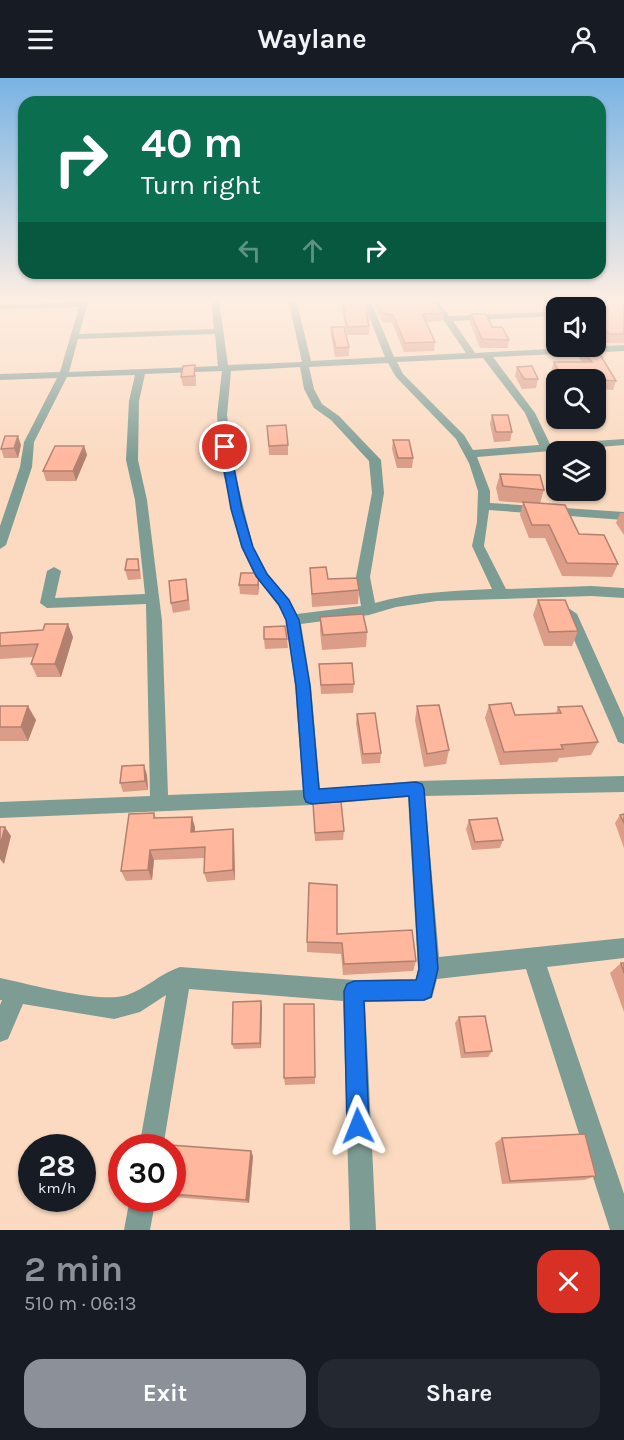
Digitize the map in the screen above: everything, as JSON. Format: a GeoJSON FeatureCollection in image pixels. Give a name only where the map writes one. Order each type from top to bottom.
{"type":"FeatureCollection","features":[{"type":"Feature","properties":{"kind":"street"},"geometry":{"type":"LineString","coordinates":[[0,545],[26,467],[29,442],[64,374],[70,353]]}},
{"type":"Feature","properties":{"kind":"street"},"geometry":{"type":"LineString","coordinates":[[222,353],[225,368],[222,415],[227,464],[248,547],[262,576],[284,603],[293,620],[303,686],[312,797]]}},
{"type":"Feature","properties":{"kind":"street"},"geometry":{"type":"LineString","coordinates":[[303,353],[309,389],[318,406],[335,418],[375,460],[378,493],[363,577],[369,610]]}},
{"type":"Feature","properties":{"kind":"street"},"geometry":{"type":"LineString","coordinates":[[388,353],[399,375],[460,437],[470,454],[484,491],[483,522],[478,546],[501,593]]}},
{"type":"Feature","properties":{"kind":"street"},"geometry":{"type":"LineString","coordinates":[[0,377],[514,353]]}},
{"type":"Feature","properties":{"kind":"street"},"geometry":{"type":"LineString","coordinates":[[470,454],[546,448],[530,413],[486,355]]}},
{"type":"Feature","properties":{"kind":"street"},"geometry":{"type":"LineString","coordinates":[[141,371],[135,401],[132,460],[141,500],[153,599],[159,803]]}},
{"type":"Feature","properties":{"kind":"street"},"geometry":{"type":"LineString","coordinates":[[606,443],[624,442]]}},
{"type":"Feature","properties":{"kind":"street"},"geometry":{"type":"LineString","coordinates":[[483,506],[624,516]]}},
{"type":"Feature","properties":{"kind":"street"},"geometry":{"type":"LineString","coordinates":[[54,571],[47,603],[153,599]]}},
{"type":"Feature","properties":{"kind":"street"},"geometry":{"type":"LineString","coordinates":[[293,620],[369,610],[396,602],[437,596],[560,592],[624,593]]}},
{"type":"Feature","properties":{"kind":"street"},"geometry":{"type":"LineString","coordinates":[[560,592],[624,737]]}},
{"type":"Feature","properties":{"kind":"street"},"geometry":{"type":"LineString","coordinates":[[0,810],[312,797],[416,789],[624,784]]}},
{"type":"Feature","properties":{"kind":"street"},"geometry":{"type":"LineString","coordinates":[[0,1031],[8,990],[122,1008],[141,1000],[165,981],[180,978],[354,991],[424,990],[429,969],[416,789]]}},
{"type":"Feature","properties":{"kind":"street"},"geometry":{"type":"LineString","coordinates":[[429,969],[624,948]]}},
{"type":"Feature","properties":{"kind":"street"},"geometry":{"type":"LineString","coordinates":[[533,957],[623,1230]]}},
{"type":"Feature","properties":{"kind":"street"},"geometry":{"type":"LineString","coordinates":[[153,1134],[180,978]]}},
{"type":"Feature","properties":{"kind":"street"},"geometry":{"type":"LineString","coordinates":[[354,991],[363,1230]]}},
{"type":"Feature","properties":{"kind":"street"},"geometry":{"type":"LineString","coordinates":[[137,1230],[140,1212]]}},
{"type":"Feature","properties":{"kind":"building"},"geometry":{"type":"Polygon","coordinates":[[[588,357],[602,357],[616,381],[606,380],[606,369],[558,369],[554,362],[592,362],[588,357]]]}},
{"type":"Feature","properties":{"kind":"building"},"geometry":{"type":"Polygon","coordinates":[[[195,365],[194,376],[181,377],[183,366],[195,365]]]}},
{"type":"Feature","properties":{"kind":"building"},"geometry":{"type":"Polygon","coordinates":[[[532,366],[538,379],[524,379],[517,367],[532,366]]]}},
{"type":"Feature","properties":{"kind":"building"},"geometry":{"type":"Polygon","coordinates":[[[492,415],[508,415],[512,432],[496,432],[492,415]]]}},
{"type":"Feature","properties":{"kind":"building"},"geometry":{"type":"Polygon","coordinates":[[[286,425],[288,445],[269,446],[267,426],[286,425]]]}},
{"type":"Feature","properties":{"kind":"building"},"geometry":{"type":"Polygon","coordinates":[[[5,436],[18,436],[14,448],[1,449],[5,436]]]}},
{"type":"Feature","properties":{"kind":"building"},"geometry":{"type":"Polygon","coordinates":[[[393,440],[409,440],[413,458],[398,458],[393,440]]]}},
{"type":"Feature","properties":{"kind":"building"},"geometry":{"type":"Polygon","coordinates":[[[55,446],[84,446],[73,471],[43,471],[55,446]]]}},
{"type":"Feature","properties":{"kind":"building"},"geometry":{"type":"Polygon","coordinates":[[[500,474],[540,475],[544,490],[503,486],[500,474]]]}},
{"type":"Feature","properties":{"kind":"building"},"geometry":{"type":"Polygon","coordinates":[[[523,502],[565,505],[579,534],[604,535],[618,564],[567,563],[549,525],[532,525],[523,502]]]}},
{"type":"Feature","properties":{"kind":"building"},"geometry":{"type":"Polygon","coordinates":[[[127,559],[138,559],[139,570],[125,570],[127,559]]]}},
{"type":"Feature","properties":{"kind":"building"},"geometry":{"type":"Polygon","coordinates":[[[326,567],[328,579],[357,578],[359,590],[312,594],[310,568],[326,567]]]}},
{"type":"Feature","properties":{"kind":"building"},"geometry":{"type":"Polygon","coordinates":[[[241,573],[257,573],[259,575],[258,585],[239,585],[241,573]]]}},
{"type":"Feature","properties":{"kind":"building"},"geometry":{"type":"Polygon","coordinates":[[[186,579],[188,600],[171,603],[169,581],[186,579]]]}},
{"type":"Feature","properties":{"kind":"building"},"geometry":{"type":"Polygon","coordinates":[[[538,600],[565,600],[578,631],[549,632],[538,600]]]}},
{"type":"Feature","properties":{"kind":"building"},"geometry":{"type":"Polygon","coordinates":[[[363,614],[367,632],[323,635],[320,617],[363,614]]]}},
{"type":"Feature","properties":{"kind":"building"},"geometry":{"type":"Polygon","coordinates":[[[45,624],[68,624],[55,664],[31,664],[38,644],[0,646],[0,633],[43,630],[45,624]]]}},
{"type":"Feature","properties":{"kind":"building"},"geometry":{"type":"Polygon","coordinates":[[[285,626],[287,639],[264,639],[264,627],[285,626]]]}},
{"type":"Feature","properties":{"kind":"building"},"geometry":{"type":"Polygon","coordinates":[[[352,663],[354,684],[321,685],[319,664],[352,663]]]}},
{"type":"Feature","properties":{"kind":"building"},"geometry":{"type":"Polygon","coordinates":[[[511,703],[515,715],[561,713],[558,707],[582,706],[598,742],[561,745],[563,749],[504,752],[489,705],[511,703]]]}},
{"type":"Feature","properties":{"kind":"building"},"geometry":{"type":"Polygon","coordinates":[[[439,705],[449,750],[427,754],[417,706],[439,705]]]}},
{"type":"Feature","properties":{"kind":"building"},"geometry":{"type":"Polygon","coordinates":[[[0,706],[28,706],[21,727],[0,727],[0,706]]]}},
{"type":"Feature","properties":{"kind":"building"},"geometry":{"type":"Polygon","coordinates":[[[375,713],[381,753],[363,754],[357,714],[375,713]]]}},
{"type":"Feature","properties":{"kind":"building"},"geometry":{"type":"Polygon","coordinates":[[[144,765],[145,781],[120,783],[122,766],[144,765]]]}},
{"type":"Feature","properties":{"kind":"building"},"geometry":{"type":"Polygon","coordinates":[[[341,802],[344,831],[315,833],[313,803],[341,802]]]}},
{"type":"Feature","properties":{"kind":"building"},"geometry":{"type":"Polygon","coordinates":[[[154,813],[154,818],[192,817],[191,832],[233,829],[233,870],[204,873],[205,847],[150,850],[148,870],[121,871],[129,814],[154,813]]]}},
{"type":"Feature","properties":{"kind":"building"},"geometry":{"type":"Polygon","coordinates":[[[497,818],[503,840],[475,842],[469,820],[497,818]]]}},
{"type":"Feature","properties":{"kind":"building"},"geometry":{"type":"Polygon","coordinates":[[[0,827],[5,827],[0,846],[0,827]]]}},
{"type":"Feature","properties":{"kind":"building"},"geometry":{"type":"Polygon","coordinates":[[[309,883],[337,885],[337,934],[412,930],[416,961],[344,964],[342,943],[307,942],[309,883]]]}},
{"type":"Feature","properties":{"kind":"building"},"geometry":{"type":"Polygon","coordinates":[[[261,1001],[260,1043],[232,1044],[233,1002],[261,1001]]]}},
{"type":"Feature","properties":{"kind":"building"},"geometry":{"type":"Polygon","coordinates":[[[284,1004],[314,1004],[315,1077],[284,1078],[284,1004]]]}},
{"type":"Feature","properties":{"kind":"building"},"geometry":{"type":"Polygon","coordinates":[[[485,1016],[492,1051],[465,1053],[459,1017],[485,1016]]]}},
{"type":"Feature","properties":{"kind":"building"},"geometry":{"type":"Polygon","coordinates":[[[585,1134],[596,1176],[510,1181],[502,1138],[585,1134]]]}},
{"type":"Feature","properties":{"kind":"building"},"geometry":{"type":"Polygon","coordinates":[[[186,1146],[251,1151],[246,1200],[186,1195],[186,1146]]]}},
{"type":"Feature","properties":{"kind":"route"},"geometry":{"type":"LineString","coordinates":[[225,447],[237,509],[248,547],[262,576],[284,603],[293,620],[303,686],[312,797],[416,789],[429,969],[424,990],[354,991],[358,1126]]}}]}
